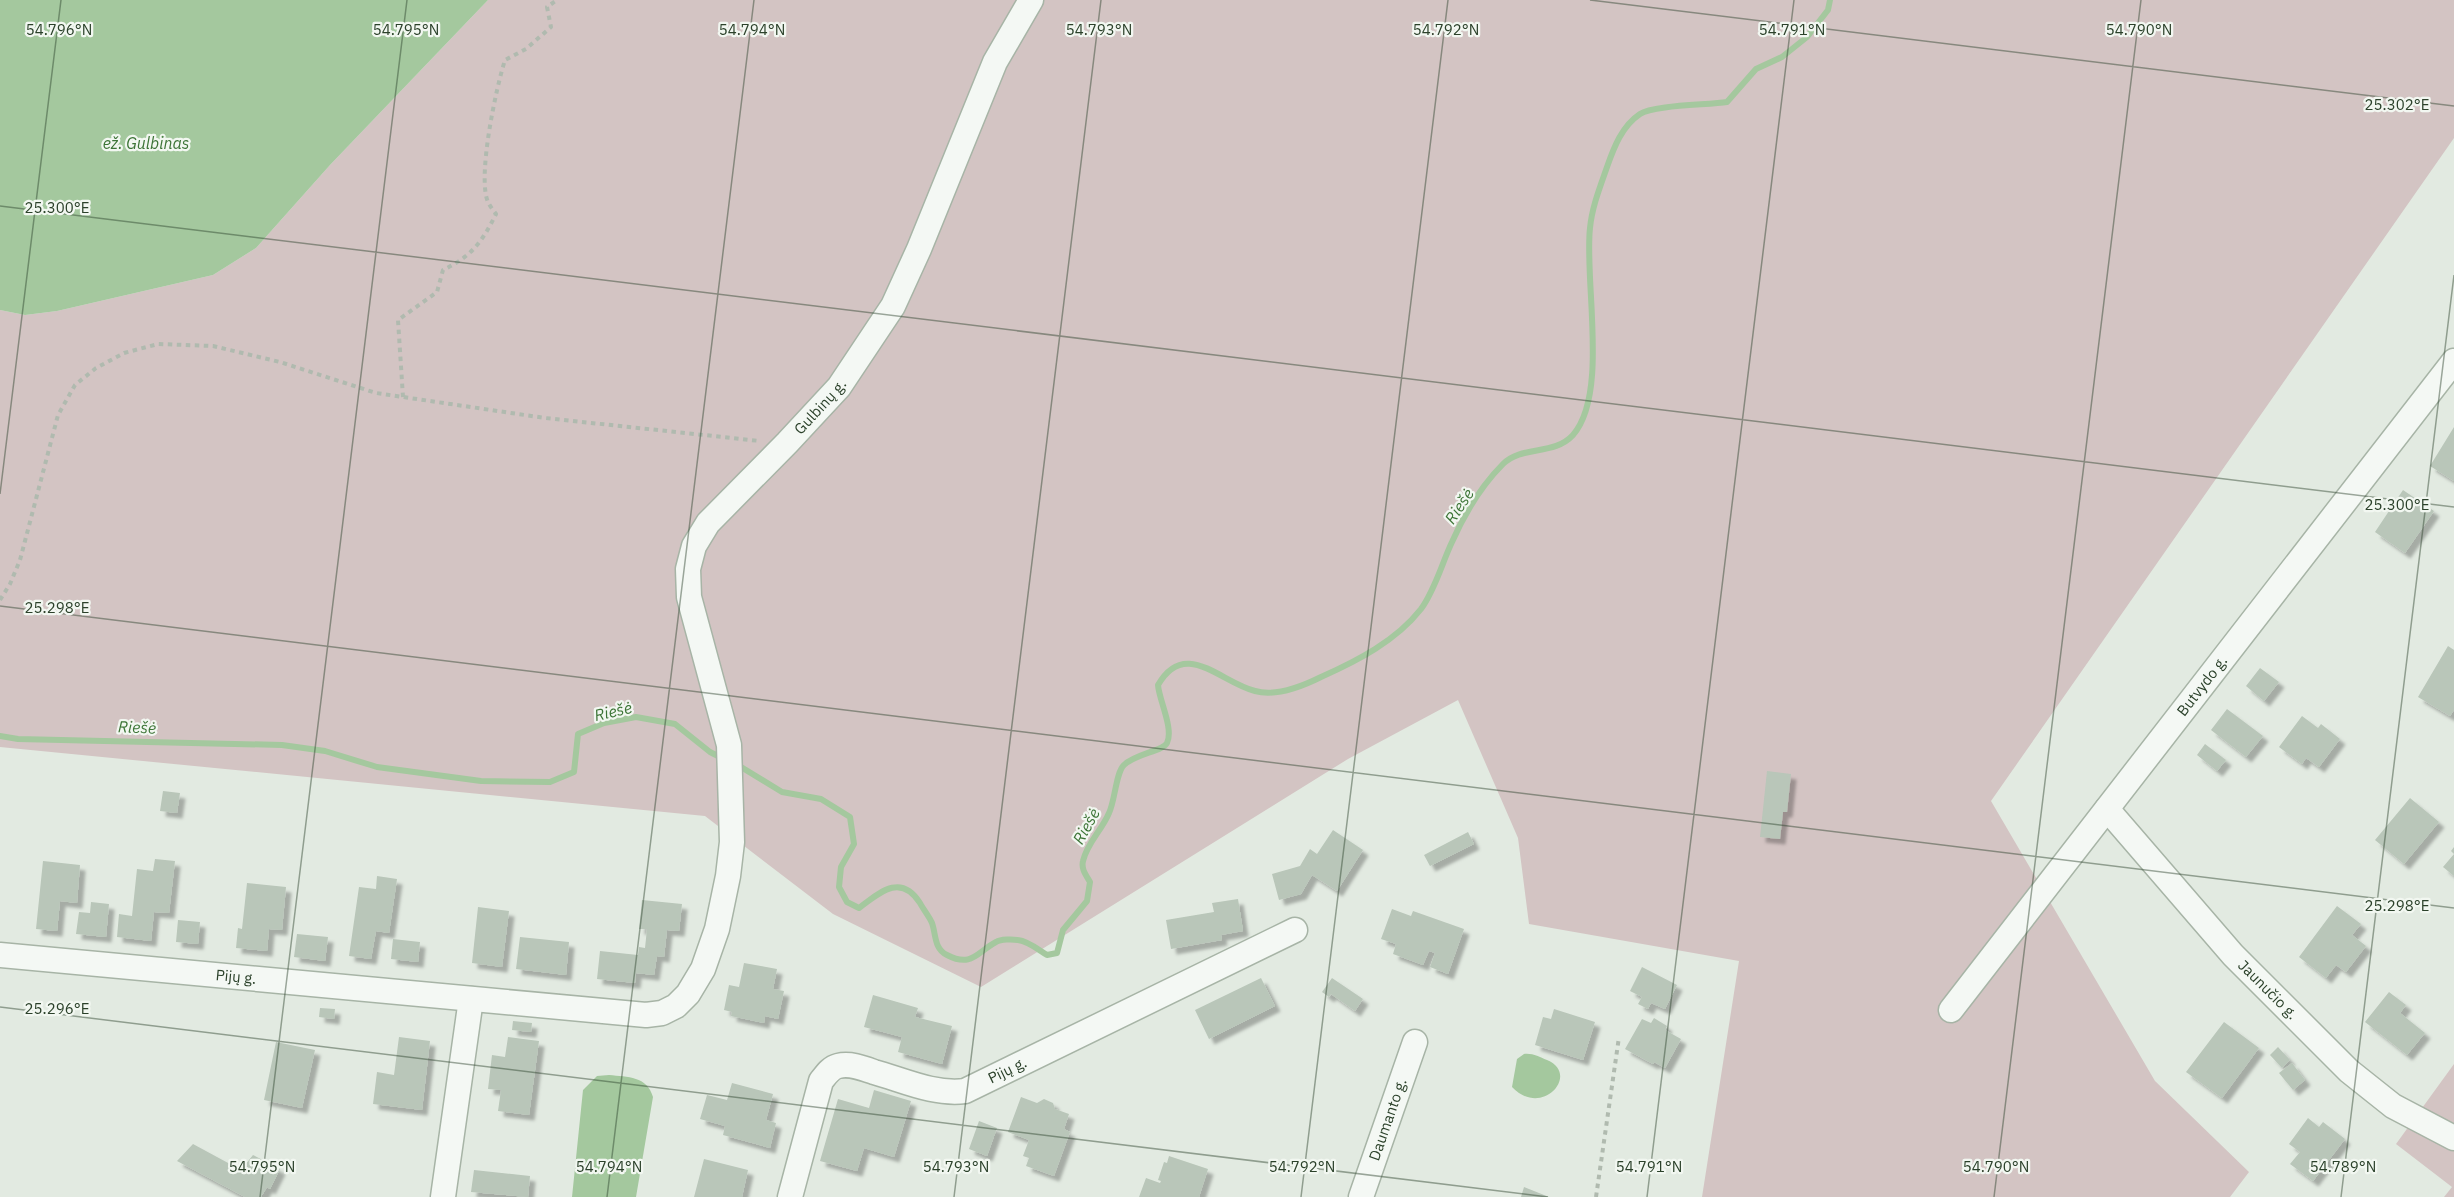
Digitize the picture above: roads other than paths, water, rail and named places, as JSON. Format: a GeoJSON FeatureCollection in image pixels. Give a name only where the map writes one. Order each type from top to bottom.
{"type":"FeatureCollection","features":[{"type":"Feature","properties":{"kind":"street","name":"Gulbinų g."},"geometry":{"type":"LineString","coordinates":[[732,811],[729,746],[689,597],[688,568],[694,546],[708,523],[839,387],[893,306],[920,249],[995,62],[1031,0]]}},
{"type":"Feature","properties":{"kind":"street","name":"Butvydo g."},"geometry":{"type":"LineString","coordinates":[[1951,1010],[2454,361]]}},
{"type":"Feature","properties":{"kind":"street","name":"Jaunučio g."},"geometry":{"type":"LineString","coordinates":[[2107,809],[2233,955],[2349,1071],[2393,1106],[2454,1138]]}},
{"type":"Feature","properties":{"kind":"street","name":"Pijų g."},"geometry":{"type":"LineString","coordinates":[[0,955],[646,1015],[662,1013],[676,1006],[688,994],[704,969],[717,929],[728,876],[732,842],[732,811]]}},
{"type":"Feature","properties":{"kind":"street","name":"Pijų g."},"geometry":{"type":"LineString","coordinates":[[790,1197],[821,1082],[830,1070],[838,1066],[853,1065],[937,1090],[965,1091],[1295,930]]}},
{"type":"Feature","properties":{"kind":"street"},"geometry":{"type":"LineString","coordinates":[[443,1197],[471,999]]}},
{"type":"Feature","properties":{"kind":"street","name":"Daumanto g."},"geometry":{"type":"LineString","coordinates":[[1361,1197],[1415,1042]]}},
{"type":"Feature","properties":{"kind":"water","name":"ež. Gulbinas"},"geometry":{"type":"Polygon","coordinates":[[[0,0],[488,0],[330,165],[256,248],[213,275],[57,311],[25,315],[0,310],[0,0]]]}},
{"type":"Feature","properties":{"kind":"water"},"geometry":{"type":"Polygon","coordinates":[[[1524,1054],[1547,1060],[1556,1066],[1560,1075],[1559,1083],[1553,1091],[1535,1098],[1524,1096],[1512,1087],[1517,1059],[1524,1054]]]}},
{"type":"Feature","properties":{"kind":"water"},"geometry":{"type":"Polygon","coordinates":[[[597,1076],[630,1077],[641,1081],[653,1097],[636,1197],[572,1197],[583,1090],[597,1076]]]}},
{"type":"Feature","properties":{"kind":"waterway","name":"Riešė"},"geometry":{"type":"LineString","coordinates":[[736,764],[782,792],[821,799],[850,817],[854,844],[841,867],[839,887],[847,902],[859,908],[890,888],[905,889],[913,894],[932,923],[940,949],[956,959],[974,957],[1001,940],[1026,942],[1047,955],[1057,953],[1063,930],[1087,901],[1090,882],[1083,869],[1083,861],[1109,813],[1121,769],[1129,761],[1167,743],[1169,730],[1158,685],[1168,671],[1180,665],[1191,664],[1204,667],[1255,691],[1280,692],[1306,684],[1362,657],[1400,631],[1411,620],[1421,609],[1430,593],[1468,511],[1495,472],[1519,454],[1557,446],[1565,441],[1573,435],[1584,416],[1590,393],[1593,365],[1589,250],[1591,220],[1610,159],[1623,131],[1634,119],[1647,111],[1727,102],[1756,69],[1782,57],[1807,37],[1828,10],[1830,0]]}},
{"type":"Feature","properties":{"kind":"waterway","name":"Riešė"},"geometry":{"type":"LineString","coordinates":[[0,736],[18,739],[282,745],[325,751],[377,767],[481,781],[550,782],[574,772],[578,734],[604,723],[636,717],[675,724],[710,752],[724,759]]}}]}
